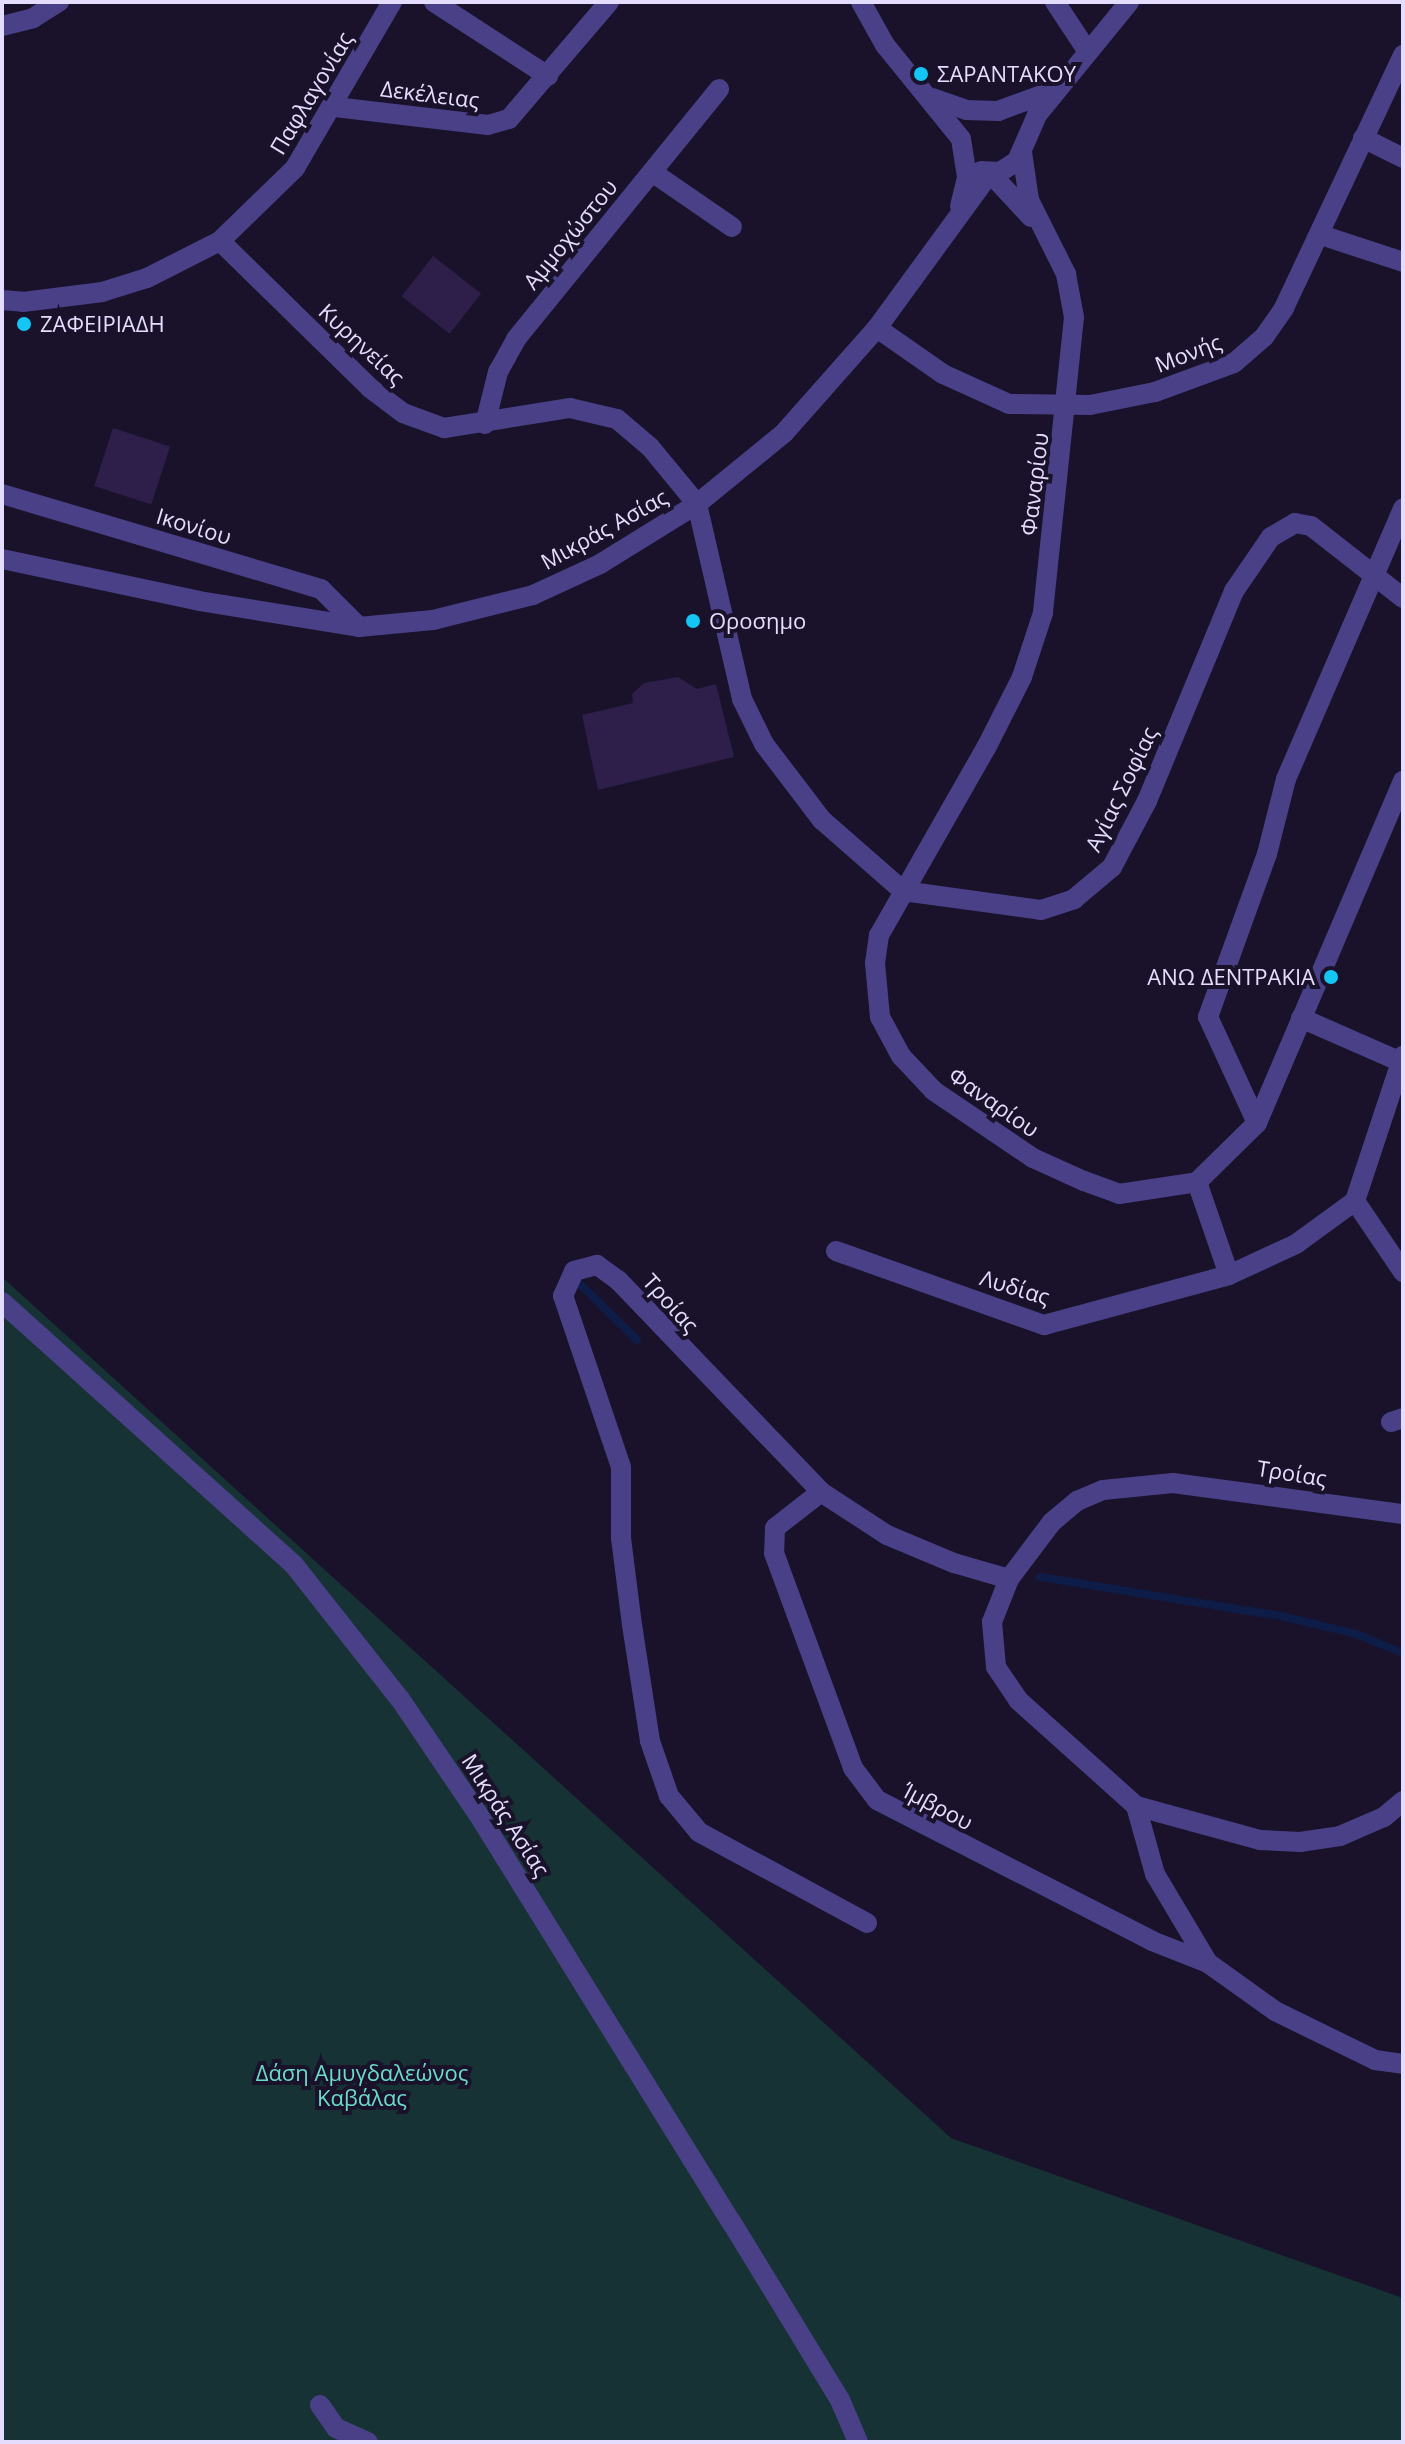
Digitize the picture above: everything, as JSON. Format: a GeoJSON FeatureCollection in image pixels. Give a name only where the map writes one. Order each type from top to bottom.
{"type":"FeatureCollection","features":[{"type":"Feature","properties":{"kind":"street"},"geometry":{"type":"LineString","coordinates":[[2,26],[33,18],[59,2]]}},
{"type":"Feature","properties":{"kind":"street","name":"Παφλαγονίας"},"geometry":{"type":"LineString","coordinates":[[2,300],[23,302],[102,292],[147,278],[220,241],[295,168],[335,107],[392,2]]}},
{"type":"Feature","properties":{"kind":"street"},"geometry":{"type":"LineString","coordinates":[[434,2],[548,76]]}},
{"type":"Feature","properties":{"kind":"street","name":"Δεκέλειας"},"geometry":{"type":"LineString","coordinates":[[335,107],[488,125],[509,119],[609,2]]}},
{"type":"Feature","properties":{"kind":"street"},"geometry":{"type":"LineString","coordinates":[[861,2],[963,148],[1045,232]]}},
{"type":"Feature","properties":{"kind":"street"},"geometry":{"type":"LineString","coordinates":[[1055,2],[1088,52]]}},
{"type":"Feature","properties":{"kind":"street"},"geometry":{"type":"LineString","coordinates":[[990,173],[1009,167],[1057,89],[1129,2]]}},
{"type":"Feature","properties":{"kind":"street","name":"Μονής"},"geometry":{"type":"LineString","coordinates":[[877,328],[978,393],[1009,404],[1067,408],[1155,392],[1234,363],[1271,327],[1321,235],[1403,55]]}},
{"type":"Feature","properties":{"kind":"street","name":"Αμμοχώστου"},"geometry":{"type":"LineString","coordinates":[[485,424],[498,372],[516,339],[719,89]]}},
{"type":"Feature","properties":{"kind":"street"},"geometry":{"type":"LineString","coordinates":[[951,229],[963,198],[963,148],[969,121],[1057,89]]}},
{"type":"Feature","properties":{"kind":"street"},"geometry":{"type":"LineString","coordinates":[[922,90],[958,109],[993,110],[1017,122],[1029,200],[1045,232]]}},
{"type":"Feature","properties":{"kind":"street"},"geometry":{"type":"LineString","coordinates":[[1363,138],[1403,158]]}},
{"type":"Feature","properties":{"kind":"street"},"geometry":{"type":"LineString","coordinates":[[652,172],[732,227]]}},
{"type":"Feature","properties":{"kind":"street","name":"Μικράς Ασίας"},"geometry":{"type":"LineString","coordinates":[[2,559],[199,601],[359,627],[433,620],[533,595],[600,564],[697,504],[821,397],[877,328],[990,173]]}},
{"type":"Feature","properties":{"kind":"street","name":"Φαναρίου"},"geometry":{"type":"LineString","coordinates":[[1045,232],[1066,274],[1074,317],[1067,408],[1043,613],[1022,677],[879,935],[875,963],[880,1017],[901,1056],[934,1091],[1033,1158],[1119,1194],[1197,1182]]}},
{"type":"Feature","properties":{"kind":"street"},"geometry":{"type":"LineString","coordinates":[[1321,235],[1403,262]]}},
{"type":"Feature","properties":{"kind":"street","name":"Κυρηνείας"},"geometry":{"type":"LineString","coordinates":[[220,241],[370,388],[403,413],[444,428],[485,424],[534,410],[570,408],[617,419],[650,447],[697,504]]}},
{"type":"Feature","properties":{"kind":"street","name":"Ικονίου"},"geometry":{"type":"LineString","coordinates":[[2,494],[321,589],[359,627]]}},
{"type":"Feature","properties":{"kind":"street"},"geometry":{"type":"LineString","coordinates":[[697,504],[742,699],[764,744],[790,785],[832,831],[903,891]]}},
{"type":"Feature","properties":{"kind":"street"},"geometry":{"type":"LineString","coordinates":[[1257,1123],[1208,1017],[1267,854],[1286,779],[1403,508]]}},
{"type":"Feature","properties":{"kind":"street","name":"Αγίας Σοφίας"},"geometry":{"type":"LineString","coordinates":[[903,891],[1041,910],[1074,899],[1112,867],[1147,801],[1234,591],[1271,537],[1295,523],[1311,526],[1374,576]]}},
{"type":"Feature","properties":{"kind":"street"},"geometry":{"type":"LineString","coordinates":[[1374,576],[1403,598]]}},
{"type":"Feature","properties":{"kind":"street"},"geometry":{"type":"LineString","coordinates":[[1229,1275],[1197,1182],[1257,1123],[1403,781]]}},
{"type":"Feature","properties":{"kind":"street"},"geometry":{"type":"LineString","coordinates":[[1301,1018],[1402,1059],[1355,1201],[1403,1272]]}},
{"type":"Feature","properties":{"kind":"street","name":"Λυδίας"},"geometry":{"type":"LineString","coordinates":[[836,1251],[1044,1325],[1229,1275],[1296,1244],[1355,1201]]}},
{"type":"Feature","properties":{"kind":"street","name":"Τροίας"},"geometry":{"type":"LineString","coordinates":[[867,1923],[699,1832],[669,1796],[650,1741],[632,1625],[621,1538],[621,1467],[563,1296],[564,1284],[574,1271],[597,1265],[618,1280],[656,1326],[821,1492],[887,1535],[1009,1579],[1052,1522],[1077,1501],[1103,1490],[1173,1483],[1403,1514]]}},
{"type":"Feature","properties":{"kind":"street","name":"Μικράς Ασίας"},"geometry":{"type":"LineString","coordinates":[[2,1302],[294,1565],[400,1699],[478,1814],[732,2223],[840,2400],[858,2442]]}},
{"type":"Feature","properties":{"kind":"street","name":"Ίμβρου"},"geometry":{"type":"LineString","coordinates":[[821,1492],[775,1528],[774,1553],[853,1768],[877,1800],[1152,1941],[1208,1963],[1275,2011],[1375,2060],[1403,2064]]}},
{"type":"Feature","properties":{"kind":"street"},"geometry":{"type":"LineString","coordinates":[[1009,1579],[992,1622],[996,1667],[1018,1700],[1136,1806],[1260,1840],[1300,1842],[1340,1836],[1384,1817],[1403,1801]]}},
{"type":"Feature","properties":{"kind":"street","name":"Ίμβρου"},"geometry":{"type":"LineString","coordinates":[[1136,1806],[1155,1874],[1208,1963]]}},
{"type":"Feature","properties":{"kind":"street"},"geometry":{"type":"LineString","coordinates":[[320,2405],[336,2428],[368,2442]]}},
{"type":"Feature","properties":{"kind":"green space","name":"Δάση Αμυγδαλεώνος Καβάλας"},"geometry":{"type":"Polygon","coordinates":[[[2,1277],[951,2138],[1403,2298],[1403,2442],[2,2442],[2,1277]]]}},
{"type":"Feature","properties":{"kind":"building"},"geometry":{"type":"Polygon","coordinates":[[[433,256],[481,294],[450,334],[402,296],[433,256]]]}},
{"type":"Feature","properties":{"kind":"building"},"geometry":{"type":"Polygon","coordinates":[[[113,428],[170,447],[151,505],[94,486],[113,428]]]}},
{"type":"Feature","properties":{"kind":"building"},"geometry":{"type":"Polygon","coordinates":[[[678,677],[697,689],[716,684],[734,757],[598,790],[582,715],[633,703],[632,694],[644,683],[678,677]]]}},
{"type":"Feature","properties":{"kind":"waterway"},"geometry":{"type":"LineString","coordinates":[[580,1284],[637,1340]]}},
{"type":"Feature","properties":{"kind":"waterway"},"geometry":{"type":"LineString","coordinates":[[1040,1577],[1281,1616],[1356,1634],[1403,1653]]}},
{"type":"Feature","properties":{"kind":"place","name":"ΣΑΡΑΝΤΑΚΟΥ"},"geometry":{"type":"Point","coordinates":[921,74]}},
{"type":"Feature","properties":{"kind":"place","name":"ΖΑΦΕΙΡΙΑΔΗ"},"geometry":{"type":"Point","coordinates":[24,324]}},
{"type":"Feature","properties":{"kind":"place","name":"Οροσημο"},"geometry":{"type":"Point","coordinates":[693,621]}},
{"type":"Feature","properties":{"kind":"place","name":"ΑΝΩ ΔΕΝΤΡΑΚΙΑ"},"geometry":{"type":"Point","coordinates":[1331,977]}}]}
